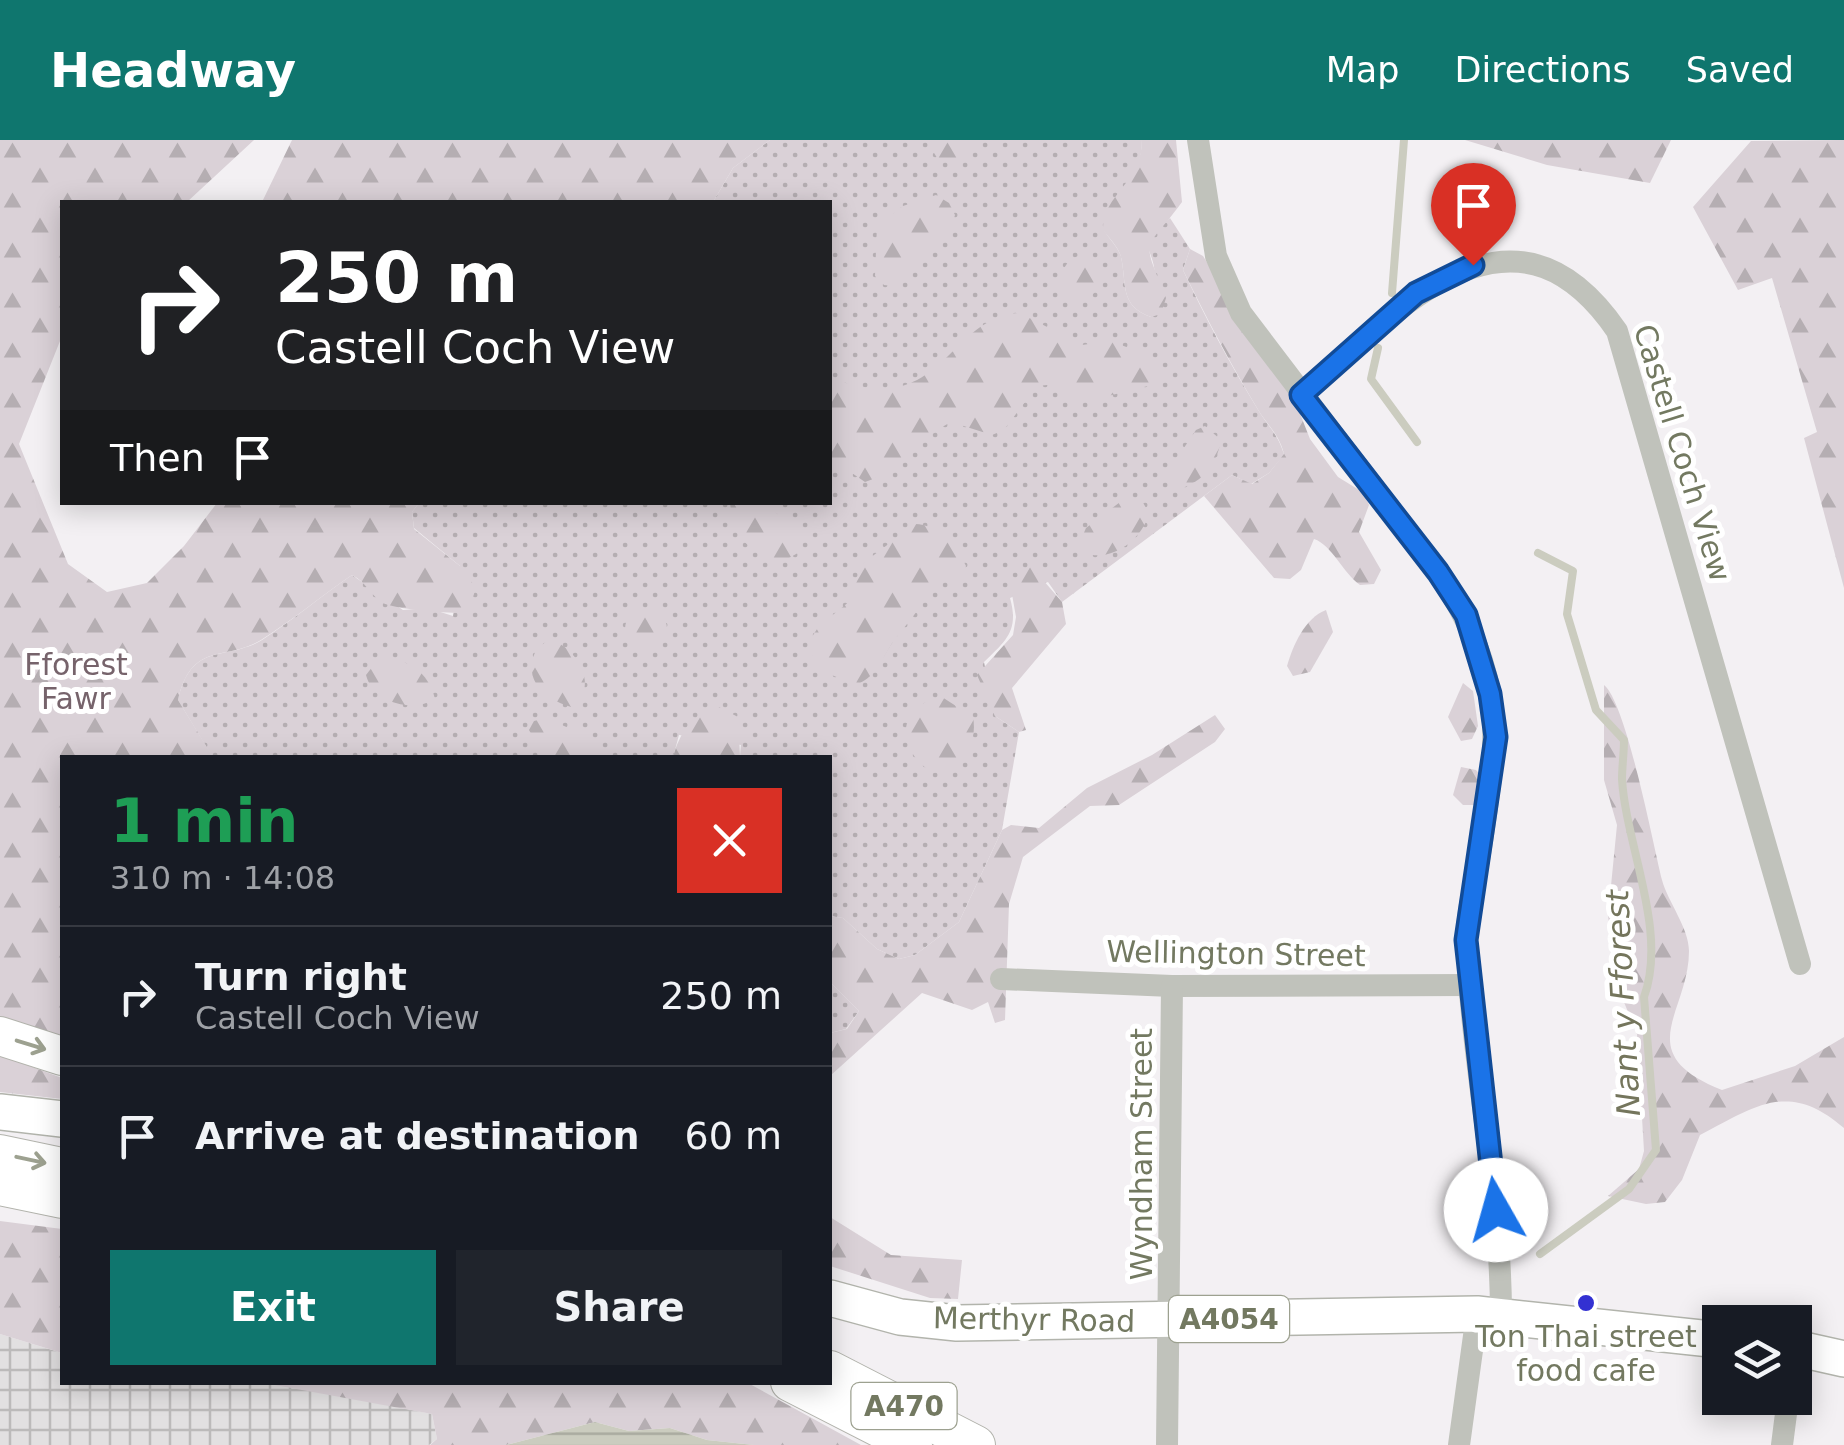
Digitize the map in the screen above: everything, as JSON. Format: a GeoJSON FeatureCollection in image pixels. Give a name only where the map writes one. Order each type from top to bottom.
{"type":"FeatureCollection","features":[{"type":"Feature","properties":{"kind":"highway"},"geometry":{"type":"LineString","coordinates":[[0,1036],[60,1055]]}},
{"type":"Feature","properties":{"kind":"highway"},"geometry":{"type":"LineString","coordinates":[[0,1154],[60,1166]]}},
{"type":"Feature","properties":{"kind":"highway"},"geometry":{"type":"LineString","coordinates":[[0,1186],[60,1201]]}},
{"type":"Feature","properties":{"kind":"highway"},"geometry":{"type":"LineString","coordinates":[[0,1201],[60,1201]]}},
{"type":"Feature","properties":{"kind":"highway"},"geometry":{"type":"LineString","coordinates":[[832,1348],[918,1430]]}},
{"type":"Feature","properties":{"kind":"highway","name":"A470"},"geometry":{"type":"LineString","coordinates":[[832,1371],[918,1430]]}},
{"type":"Feature","properties":{"kind":"highway","name":"A470"},"geometry":{"type":"LineString","coordinates":[[798,1385],[918,1430],[976,1445]]}},
{"type":"Feature","properties":{"kind":"main road"},"geometry":{"type":"LineString","coordinates":[[0,1112],[60,1119]]}},
{"type":"Feature","properties":{"kind":"main road","name":"Merthyr Road"},"geometry":{"type":"LineString","coordinates":[[832,1299],[900,1318],[957,1323],[1489,1314],[1702,1338]]}},
{"type":"Feature","properties":{"kind":"main road"},"geometry":{"type":"LineString","coordinates":[[1812,1352],[1844,1359]]}},
{"type":"Feature","properties":{"kind":"street"},"geometry":{"type":"LineString","coordinates":[[1198,140],[1216,256],[1225,284],[1264,348],[1438,572],[1466,615],[1480,653],[1496,737],[1466,940],[1501,1250],[1459,1445]]}},
{"type":"Feature","properties":{"kind":"street","name":"Castell Coch View"},"geometry":{"type":"LineString","coordinates":[[1301,395],[1416,293],[1473,265],[1507,260],[1530,264],[1573,284],[1602,308],[1618,331],[1800,964]]}},
{"type":"Feature","properties":{"kind":"street","name":"Wellington Street"},"geometry":{"type":"LineString","coordinates":[[1000,979],[1172,986],[1470,985]]}},
{"type":"Feature","properties":{"kind":"street","name":"Wyndham Street"},"geometry":{"type":"LineString","coordinates":[[1168,1445],[1172,986]]}},
{"type":"Feature","properties":{"kind":"street"},"geometry":{"type":"LineString","coordinates":[[1782,1445],[1786,1415]]}},
{"type":"Feature","properties":{"kind":"shaded area"},"geometry":{"type":"Polygon","coordinates":[[[0,1334],[60,1352],[60,1385],[282,1385],[432,1414],[437,1439],[429,1445],[0,1445],[0,1334]]]}},
{"type":"Feature","properties":{"kind":"shaded area"},"geometry":{"type":"Polygon","coordinates":[[[595,1422],[629,1431],[670,1428],[707,1440],[754,1445],[506,1445],[595,1422]]]}},
{"type":"Feature","properties":{"kind":"green space","name":"Fforest Fawr"},"geometry":{"type":"Polygon","coordinates":[[[0,140],[254,140],[189,200],[60,200],[60,341],[19,444],[68,564],[107,592],[147,583],[184,546],[215,505],[417,505],[412,512],[414,529],[460,566],[476,588],[468,612],[424,611],[381,602],[352,575],[261,640],[201,660],[192,668],[178,700],[212,755],[60,755],[60,1043],[0,1026],[0,140]]]}},
{"type":"Feature","properties":{"kind":"green space"},"geometry":{"type":"Polygon","coordinates":[[[292,140],[770,140],[733,168],[714,200],[263,200],[292,140]]]}},
{"type":"Feature","properties":{"kind":"green space"},"geometry":{"type":"Polygon","coordinates":[[[770,140],[1142,140],[1133,177],[1114,205],[1104,230],[1120,254],[1129,300],[1151,317],[1155,275],[1148,241],[1170,218],[1190,249],[1183,270],[1191,288],[1284,455],[1269,473],[1251,484],[1232,475],[1062,602],[1048,582],[1010,598],[1012,627],[984,662],[995,716],[1019,732],[1002,830],[959,922],[915,955],[899,959],[877,949],[843,918],[832,916],[832,755],[740,755],[741,745],[679,735],[674,755],[211,755],[178,700],[184,681],[201,660],[262,640],[352,575],[403,610],[428,608],[453,616],[460,566],[414,528],[412,512],[417,505],[832,505],[832,200],[714,200],[733,168],[770,140]]]}},
{"type":"Feature","properties":{"kind":"green space"},"geometry":{"type":"Polygon","coordinates":[[[926,140],[978,140],[961,157],[946,162],[939,161],[926,140]]]}},
{"type":"Feature","properties":{"kind":"green space"},"geometry":{"type":"Polygon","coordinates":[[[1142,140],[1176,140],[1182,202],[1150,246],[1152,263],[1166,298],[1161,314],[1151,317],[1129,300],[1120,254],[1103,230],[1109,207],[1136,167],[1142,140]]]}},
{"type":"Feature","properties":{"kind":"green space"},"geometry":{"type":"Polygon","coordinates":[[[1465,140],[1671,140],[1650,183],[1547,165],[1465,140]]]}},
{"type":"Feature","properties":{"kind":"green space"},"geometry":{"type":"Polygon","coordinates":[[[1844,140],[1844,588],[1804,438],[1817,432],[1772,278],[1738,290],[1693,207],[1751,141],[1844,140]]]}},
{"type":"Feature","properties":{"kind":"green space"},"geometry":{"type":"Polygon","coordinates":[[[936,195],[949,203],[955,215],[951,228],[893,286],[884,285],[875,276],[877,225],[903,206],[936,195]]]}},
{"type":"Feature","properties":{"kind":"green space"},"geometry":{"type":"Polygon","coordinates":[[[1190,249],[1203,256],[1297,406],[1310,439],[1338,477],[1364,493],[1369,505],[1359,532],[1381,570],[1374,584],[1360,585],[1314,539],[1301,570],[1290,579],[1274,578],[1204,496],[1232,475],[1252,484],[1269,473],[1284,454],[1183,270],[1190,249]]]}},
{"type":"Feature","properties":{"kind":"green space"},"geometry":{"type":"Polygon","coordinates":[[[1091,253],[1098,270],[1098,284],[1090,297],[1075,306],[1062,290],[1062,274],[1072,260],[1091,253]]]}},
{"type":"Feature","properties":{"kind":"green space"},"geometry":{"type":"Polygon","coordinates":[[[1020,313],[1082,345],[1110,341],[1132,349],[1152,359],[1160,371],[1156,384],[1080,403],[1047,385],[1037,386],[1004,430],[992,435],[951,422],[890,470],[865,482],[832,459],[832,378],[868,388],[897,387],[921,378],[975,331],[996,319],[1020,313]]]}},
{"type":"Feature","properties":{"kind":"green space"},"geometry":{"type":"Polygon","coordinates":[[[1205,426],[1221,440],[1212,465],[1180,489],[1171,485],[1167,473],[1196,430],[1205,426]]]}},
{"type":"Feature","properties":{"kind":"green space"},"geometry":{"type":"Polygon","coordinates":[[[1128,496],[1142,501],[1149,513],[1140,532],[1115,552],[1085,553],[1080,542],[1086,528],[1128,496]]]}},
{"type":"Feature","properties":{"kind":"green space"},"geometry":{"type":"Polygon","coordinates":[[[730,505],[772,505],[798,532],[803,550],[782,562],[751,548],[735,525],[730,505]]]}},
{"type":"Feature","properties":{"kind":"green space"},"geometry":{"type":"Polygon","coordinates":[[[915,524],[939,532],[958,551],[966,566],[961,579],[935,579],[918,610],[864,681],[856,685],[817,669],[808,643],[819,626],[850,601],[862,564],[915,524]]]}},
{"type":"Feature","properties":{"kind":"green space"},"geometry":{"type":"Polygon","coordinates":[[[1031,566],[1062,602],[1066,624],[1012,688],[1026,730],[1019,732],[995,716],[977,675],[1013,635],[1016,617],[1010,583],[1031,566]]]}},
{"type":"Feature","properties":{"kind":"green space"},"geometry":{"type":"Polygon","coordinates":[[[646,608],[661,614],[667,629],[661,644],[646,650],[631,644],[625,629],[631,614],[646,608]]]}},
{"type":"Feature","properties":{"kind":"green space"},"geometry":{"type":"Polygon","coordinates":[[[1326,610],[1333,632],[1310,672],[1293,676],[1287,666],[1296,641],[1312,619],[1326,610]]]}},
{"type":"Feature","properties":{"kind":"green space"},"geometry":{"type":"Polygon","coordinates":[[[549,639],[568,650],[582,669],[584,689],[571,707],[544,693],[534,679],[532,661],[536,650],[549,639]]]}},
{"type":"Feature","properties":{"kind":"green space"},"geometry":{"type":"Polygon","coordinates":[[[380,657],[415,668],[427,681],[435,699],[405,705],[377,693],[366,675],[380,657]]]}},
{"type":"Feature","properties":{"kind":"green space"},"geometry":{"type":"Polygon","coordinates":[[[1463,683],[1473,691],[1478,726],[1472,739],[1461,741],[1448,717],[1463,683]]]}},
{"type":"Feature","properties":{"kind":"green space"},"geometry":{"type":"Polygon","coordinates":[[[1604,685],[1621,718],[1662,880],[1688,942],[1687,973],[1671,1030],[1671,1046],[1678,1061],[1694,1076],[1722,1090],[1795,1066],[1844,1037],[1844,1128],[1806,1105],[1789,1101],[1756,1107],[1700,1135],[1682,1180],[1665,1202],[1646,1204],[1608,1196],[1639,1169],[1644,1151],[1637,1034],[1617,985],[1608,916],[1617,825],[1604,780],[1604,685]]]}},
{"type":"Feature","properties":{"kind":"green space"},"geometry":{"type":"Polygon","coordinates":[[[942,697],[973,717],[973,737],[960,760],[933,773],[912,752],[906,729],[916,708],[942,697]]]}},
{"type":"Feature","properties":{"kind":"green space"},"geometry":{"type":"Polygon","coordinates":[[[717,706],[738,717],[740,755],[674,755],[688,726],[717,706]]]}},
{"type":"Feature","properties":{"kind":"green space"},"geometry":{"type":"Polygon","coordinates":[[[1215,715],[1225,729],[1215,742],[1119,805],[1090,806],[1023,857],[1009,904],[1005,1020],[995,1023],[988,1002],[972,1010],[922,993],[832,1074],[832,1033],[847,1029],[859,1011],[832,984],[832,916],[843,918],[877,949],[899,959],[915,955],[959,922],[1002,830],[1011,825],[1039,828],[1087,788],[1152,755],[1215,715]]]}},
{"type":"Feature","properties":{"kind":"green space"},"geometry":{"type":"Polygon","coordinates":[[[546,718],[589,737],[608,755],[543,755],[529,730],[534,721],[546,718]]]}},
{"type":"Feature","properties":{"kind":"green space"},"geometry":{"type":"Polygon","coordinates":[[[1461,767],[1476,770],[1484,779],[1477,805],[1463,805],[1453,795],[1461,767]]]}},
{"type":"Feature","properties":{"kind":"green space"},"geometry":{"type":"Polygon","coordinates":[[[832,984],[859,1011],[846,1029],[832,1032],[832,984]]]}},
{"type":"Feature","properties":{"kind":"green space"},"geometry":{"type":"Polygon","coordinates":[[[0,1055],[60,1077],[60,1099],[0,1092],[0,1055]]]}},
{"type":"Feature","properties":{"kind":"green space"},"geometry":{"type":"Polygon","coordinates":[[[832,1218],[891,1255],[962,1260],[958,1299],[930,1298],[832,1267],[832,1218]]]}},
{"type":"Feature","properties":{"kind":"green space"},"geometry":{"type":"Polygon","coordinates":[[[0,1221],[60,1229],[60,1352],[0,1334],[0,1221]]]}},
{"type":"Feature","properties":{"kind":"green space"},"geometry":{"type":"Polygon","coordinates":[[[275,1385],[752,1385],[861,1445],[754,1445],[707,1440],[670,1428],[629,1431],[595,1422],[506,1445],[430,1445],[437,1439],[432,1414],[275,1385]]]}},
{"type":"Feature","properties":{"kind":"waterway","name":"Nant y Fforest"},"geometry":{"type":"LineString","coordinates":[[1392,293],[1404,140]]}},
{"type":"Feature","properties":{"kind":"waterway","name":"Nant y Fforest"},"geometry":{"type":"LineString","coordinates":[[1378,348],[1371,379],[1417,442]]}},
{"type":"Feature","properties":{"kind":"waterway","name":"Nant y Fforest"},"geometry":{"type":"LineString","coordinates":[[1538,553],[1573,571],[1567,614],[1596,710],[1624,740],[1625,805],[1649,917],[1650,971],[1644,997],[1656,1150],[1629,1189],[1540,1254]]}},
{"type":"Feature","properties":{"kind":"place","name":"Ton Thai street food cafe"},"geometry":{"type":"Point","coordinates":[1586,1303]}},
{"type":"Feature","properties":{"kind":"route"},"geometry":{"type":"LineString","coordinates":[[1473,265],[1416,293],[1301,395],[1438,572],[1466,615],[1490,694],[1496,737],[1493,770],[1466,940],[1496,1210]]}}]}
